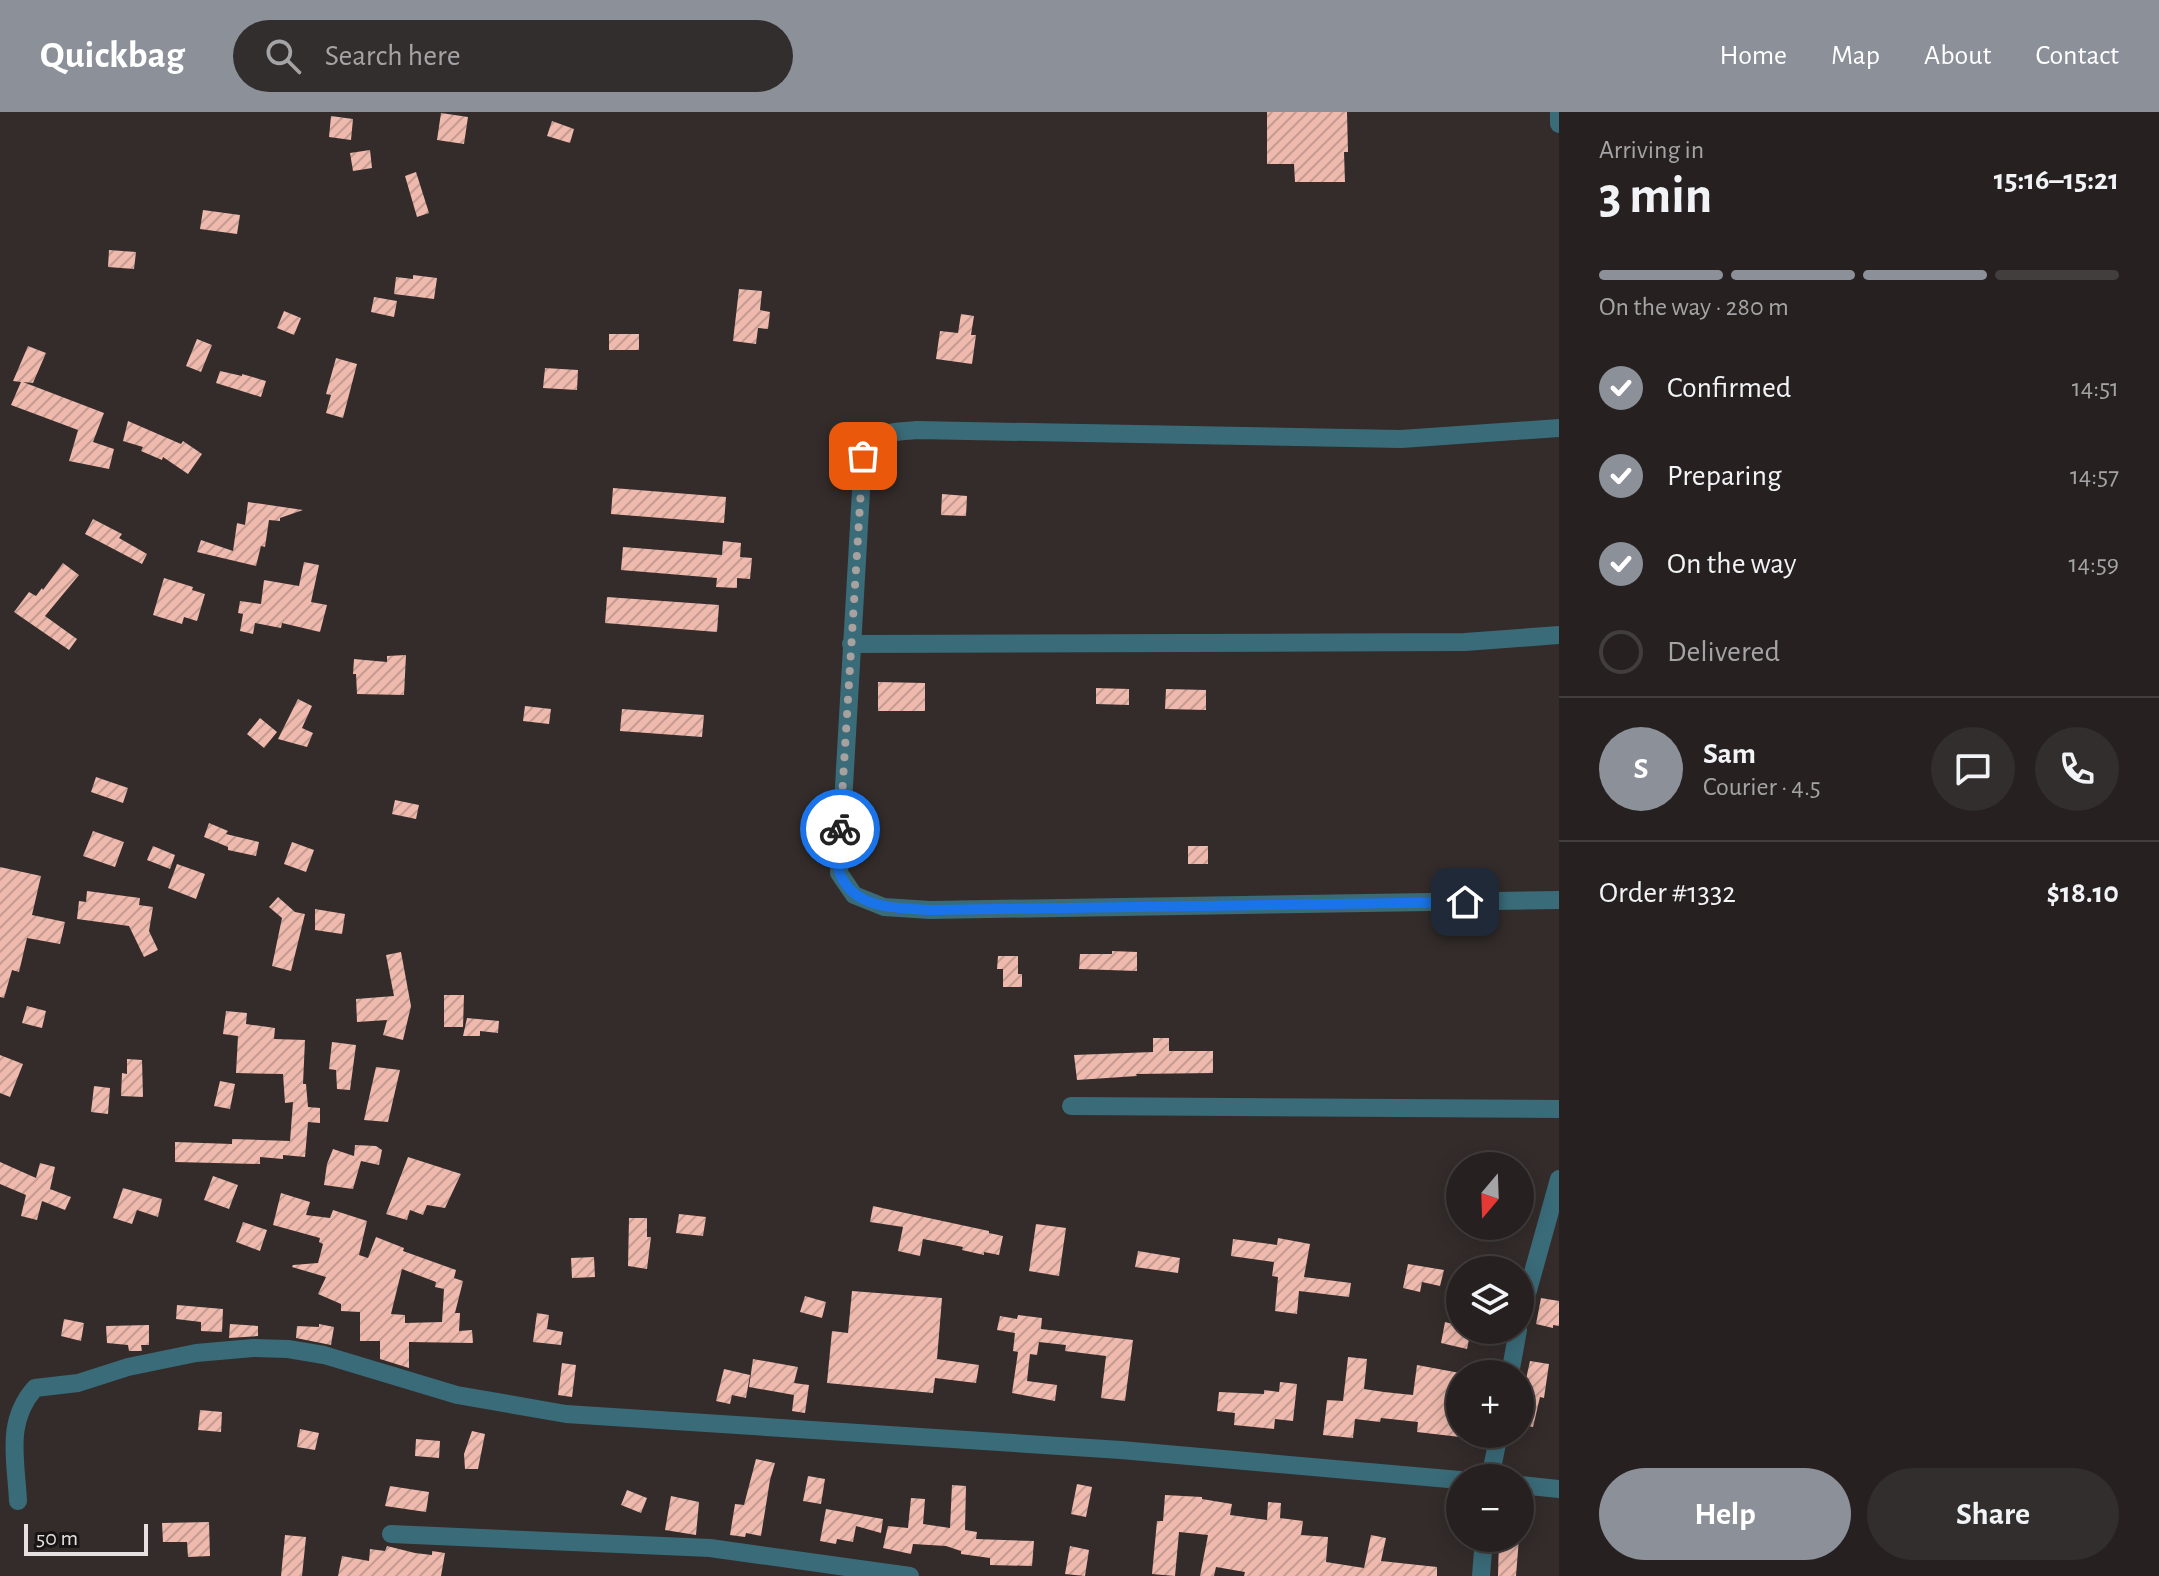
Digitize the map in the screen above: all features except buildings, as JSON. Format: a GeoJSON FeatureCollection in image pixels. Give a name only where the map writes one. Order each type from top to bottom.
{"type":"FeatureCollection","features":[{"type":"Feature","properties":{"kind":"street"},"geometry":{"type":"LineString","coordinates":[[1559,112],[1559,124]]}},
{"type":"Feature","properties":{"kind":"street"},"geometry":{"type":"LineString","coordinates":[[1559,428],[1401,439],[917,430],[886,433],[871,440],[863,456],[839,873],[854,895],[884,907],[930,910],[1559,900]]}},
{"type":"Feature","properties":{"kind":"street"},"geometry":{"type":"LineString","coordinates":[[851,644],[1465,642],[1559,635]]}},
{"type":"Feature","properties":{"kind":"street"},"geometry":{"type":"LineString","coordinates":[[1071,1106],[1559,1109]]}},
{"type":"Feature","properties":{"kind":"street"},"geometry":{"type":"LineString","coordinates":[[1534,1269],[1559,1179]]}},
{"type":"Feature","properties":{"kind":"street"},"geometry":{"type":"LineString","coordinates":[[18,1501],[14,1426],[23,1401],[35,1388],[78,1383],[128,1367],[196,1353],[253,1348],[288,1349],[324,1355],[457,1395],[566,1414],[1121,1450],[1446,1479]]}},
{"type":"Feature","properties":{"kind":"street"},"geometry":{"type":"LineString","coordinates":[[1534,1486],[1559,1489]]}},
{"type":"Feature","properties":{"kind":"street"},"geometry":{"type":"LineString","coordinates":[[391,1534],[710,1548],[910,1576]]}},
{"type":"Feature","properties":{"kind":"street"},"geometry":{"type":"LineString","coordinates":[[1481,1576],[1483,1552]]}},
{"type":"Feature","properties":{"kind":"way so far"},"geometry":{"type":"LineString","coordinates":[[840,829],[863,456]]}},
{"type":"Feature","properties":{"kind":"route"},"geometry":{"type":"LineString","coordinates":[[840,829],[839,873],[854,895],[884,907],[930,910],[1465,902]]}}]}
